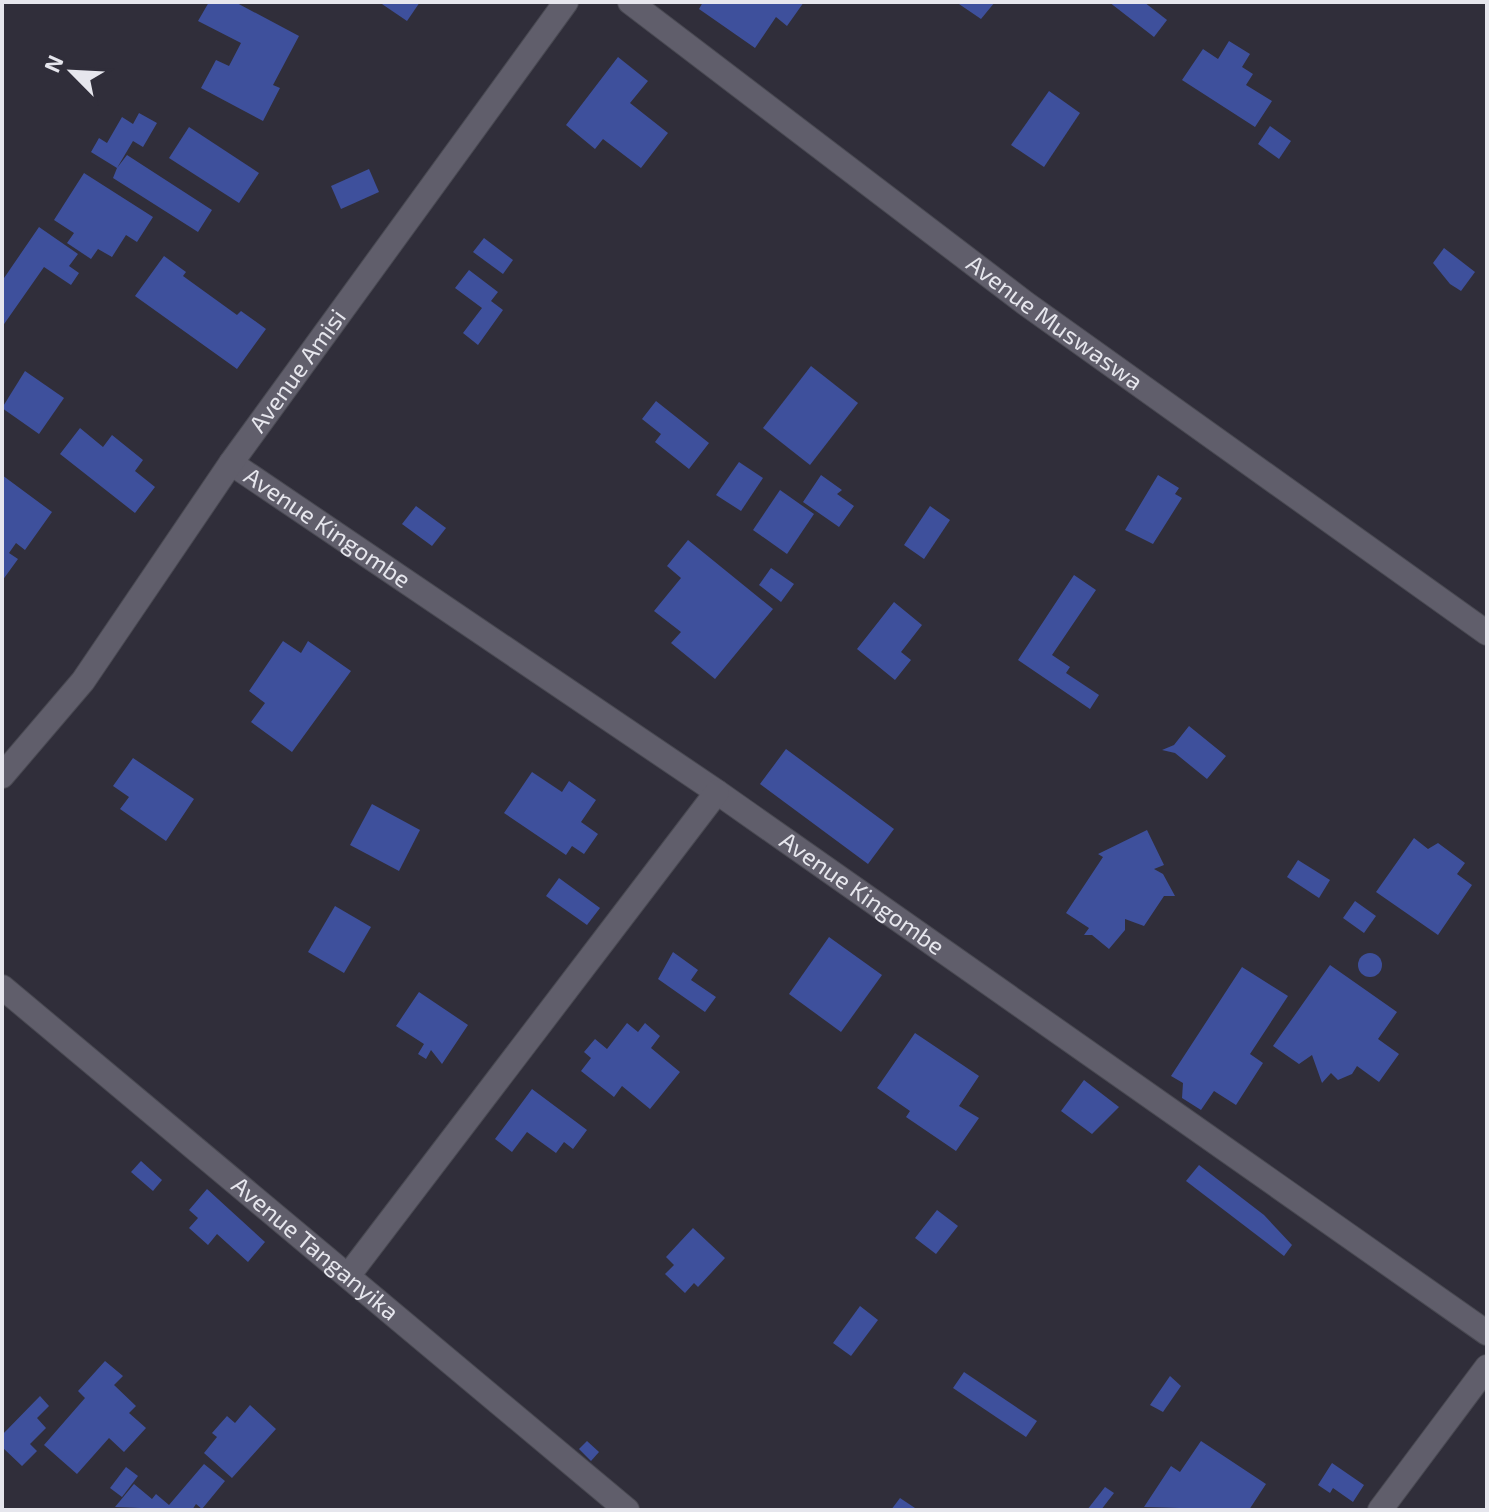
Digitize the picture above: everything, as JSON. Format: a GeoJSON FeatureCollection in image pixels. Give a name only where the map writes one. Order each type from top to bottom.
{"type":"FeatureCollection","features":[{"type":"Feature","properties":{"kind":"street","name":"Avenue Amisi"},"geometry":{"type":"LineString","coordinates":[[2,776],[83,681],[231,463],[566,2]]}},
{"type":"Feature","properties":{"kind":"street","name":"Avenue Muswaswa"},"geometry":{"type":"LineString","coordinates":[[630,2],[1025,303],[1487,633]]}},
{"type":"Feature","properties":{"kind":"street","name":"Avenue Kingombe"},"geometry":{"type":"LineString","coordinates":[[231,463],[717,792],[1487,1333]]}},
{"type":"Feature","properties":{"kind":"street"},"geometry":{"type":"LineString","coordinates":[[348,1276],[717,792]]}},
{"type":"Feature","properties":{"kind":"street","name":"Avenue Tanganyika"},"geometry":{"type":"LineString","coordinates":[[2,987],[627,1510]]}},
{"type":"Feature","properties":{"kind":"street"},"geometry":{"type":"LineString","coordinates":[[1380,1510],[1487,1367]]}},
{"type":"Feature","properties":{"kind":"building"},"geometry":{"type":"Polygon","coordinates":[[[209,2],[235,2],[299,36],[273,85],[280,88],[263,121],[201,88],[216,60],[229,66],[241,43],[198,21],[209,2]]]}},
{"type":"Feature","properties":{"kind":"building"},"geometry":{"type":"Polygon","coordinates":[[[379,2],[420,2],[407,21],[379,2]]]}},
{"type":"Feature","properties":{"kind":"building"},"geometry":{"type":"Polygon","coordinates":[[[703,2],[804,2],[787,26],[776,17],[755,48],[699,9],[703,2]]]}},
{"type":"Feature","properties":{"kind":"building"},"geometry":{"type":"Polygon","coordinates":[[[956,2],[995,2],[981,19],[956,2]]]}},
{"type":"Feature","properties":{"kind":"building"},"geometry":{"type":"Polygon","coordinates":[[[1109,2],[1144,2],[1167,20],[1154,37],[1109,2]]]}},
{"type":"Feature","properties":{"kind":"building"},"geometry":{"type":"Polygon","coordinates":[[[1229,41],[1250,54],[1242,67],[1253,74],[1246,85],[1272,101],[1255,127],[1182,80],[1203,49],[1218,59],[1229,41]]]}},
{"type":"Feature","properties":{"kind":"building"},"geometry":{"type":"Polygon","coordinates":[[[618,57],[648,81],[630,103],[668,133],[641,168],[603,139],[595,149],[566,125],[618,57]]]}},
{"type":"Feature","properties":{"kind":"building"},"geometry":{"type":"Polygon","coordinates":[[[1049,91],[1080,113],[1044,167],[1011,145],[1049,91]]]}},
{"type":"Feature","properties":{"kind":"building"},"geometry":{"type":"Polygon","coordinates":[[[139,113],[157,123],[143,147],[133,141],[117,168],[91,152],[99,138],[107,143],[122,117],[133,124],[139,113]]]}},
{"type":"Feature","properties":{"kind":"building"},"geometry":{"type":"Polygon","coordinates":[[[1270,126],[1291,141],[1279,159],[1258,144],[1270,126]]]}},
{"type":"Feature","properties":{"kind":"building"},"geometry":{"type":"Polygon","coordinates":[[[189,127],[259,173],[239,203],[169,158],[189,127]]]}},
{"type":"Feature","properties":{"kind":"building"},"geometry":{"type":"Polygon","coordinates":[[[127,155],[212,210],[198,232],[113,178],[127,155]]]}},
{"type":"Feature","properties":{"kind":"building"},"geometry":{"type":"Polygon","coordinates":[[[369,169],[379,192],[341,209],[331,186],[369,169]]]}},
{"type":"Feature","properties":{"kind":"building"},"geometry":{"type":"Polygon","coordinates":[[[84,173],[153,217],[137,242],[126,235],[112,257],[98,249],[91,259],[67,243],[74,233],[54,220],[84,173]]]}},
{"type":"Feature","properties":{"kind":"building"},"geometry":{"type":"Polygon","coordinates":[[[39,227],[78,254],[69,266],[79,273],[71,285],[44,267],[2,327],[2,281],[39,227]]]}},
{"type":"Feature","properties":{"kind":"building"},"geometry":{"type":"Polygon","coordinates":[[[484,238],[513,260],[503,274],[473,252],[484,238]]]}},
{"type":"Feature","properties":{"kind":"building"},"geometry":{"type":"Polygon","coordinates":[[[1444,248],[1475,272],[1461,291],[1450,284],[1433,263],[1444,248]]]}},
{"type":"Feature","properties":{"kind":"building"},"geometry":{"type":"Polygon","coordinates":[[[164,256],[186,272],[183,276],[237,315],[241,311],[266,329],[237,369],[135,296],[164,256]]]}},
{"type":"Feature","properties":{"kind":"building"},"geometry":{"type":"Polygon","coordinates":[[[469,270],[498,292],[491,301],[503,310],[478,345],[463,333],[482,308],[455,288],[469,270]]]}},
{"type":"Feature","properties":{"kind":"building"},"geometry":{"type":"Polygon","coordinates":[[[811,366],[858,403],[810,465],[763,428],[811,366]]]}},
{"type":"Feature","properties":{"kind":"building"},"geometry":{"type":"Polygon","coordinates":[[[25,371],[64,398],[39,434],[2,408],[25,371]]]}},
{"type":"Feature","properties":{"kind":"building"},"geometry":{"type":"Polygon","coordinates":[[[656,401],[709,443],[689,469],[655,442],[661,434],[642,419],[656,401]]]}},
{"type":"Feature","properties":{"kind":"building"},"geometry":{"type":"Polygon","coordinates":[[[80,428],[103,447],[112,435],[143,460],[135,471],[155,487],[135,513],[60,454],[80,428]]]}},
{"type":"Feature","properties":{"kind":"building"},"geometry":{"type":"Polygon","coordinates":[[[739,462],[763,478],[741,511],[716,495],[739,462]]]}},
{"type":"Feature","properties":{"kind":"building"},"geometry":{"type":"Polygon","coordinates":[[[2,475],[52,512],[25,550],[16,543],[9,553],[18,559],[2,581],[2,475]]]}},
{"type":"Feature","properties":{"kind":"building"},"geometry":{"type":"Polygon","coordinates":[[[821,475],[842,490],[837,494],[854,506],[839,527],[803,502],[821,475]]]}},
{"type":"Feature","properties":{"kind":"building"},"geometry":{"type":"Polygon","coordinates":[[[1158,475],[1179,488],[1175,494],[1182,498],[1153,544],[1125,530],[1158,475]]]}},
{"type":"Feature","properties":{"kind":"building"},"geometry":{"type":"Polygon","coordinates":[[[780,490],[814,514],[787,554],[753,530],[780,490]]]}},
{"type":"Feature","properties":{"kind":"building"},"geometry":{"type":"Polygon","coordinates":[[[416,506],[446,528],[432,546],[402,524],[416,506]]]}},
{"type":"Feature","properties":{"kind":"building"},"geometry":{"type":"Polygon","coordinates":[[[930,506],[950,520],[924,559],[904,545],[930,506]]]}},
{"type":"Feature","properties":{"kind":"building"},"geometry":{"type":"Polygon","coordinates":[[[688,540],[773,609],[715,679],[671,643],[681,632],[654,611],[681,578],[667,566],[688,540]]]}},
{"type":"Feature","properties":{"kind":"building"},"geometry":{"type":"Polygon","coordinates":[[[771,568],[794,584],[781,602],[759,585],[771,568]]]}},
{"type":"Feature","properties":{"kind":"building"},"geometry":{"type":"Polygon","coordinates":[[[1074,575],[1096,590],[1052,655],[1070,667],[1066,673],[1099,695],[1090,709],[1018,660],[1074,575]]]}},
{"type":"Feature","properties":{"kind":"building"},"geometry":{"type":"Polygon","coordinates":[[[894,602],[922,625],[901,652],[911,660],[895,680],[857,649],[894,602]]]}},
{"type":"Feature","properties":{"kind":"building"},"geometry":{"type":"Polygon","coordinates":[[[283,641],[301,653],[308,641],[351,671],[292,752],[251,722],[265,703],[249,691],[283,641]]]}},
{"type":"Feature","properties":{"kind":"building"},"geometry":{"type":"Polygon","coordinates":[[[1189,726],[1226,756],[1207,779],[1175,753],[1162,750],[1174,745],[1189,726]]]}},
{"type":"Feature","properties":{"kind":"building"},"geometry":{"type":"Polygon","coordinates":[[[786,749],[894,829],[868,864],[760,784],[786,749]]]}},
{"type":"Feature","properties":{"kind":"building"},"geometry":{"type":"Polygon","coordinates":[[[133,758],[194,799],[166,841],[120,809],[129,797],[113,786],[133,758]]]}},
{"type":"Feature","properties":{"kind":"building"},"geometry":{"type":"Polygon","coordinates":[[[532,772],[562,792],[569,781],[596,800],[581,822],[598,834],[584,854],[572,846],[566,855],[504,813],[532,772]]]}},
{"type":"Feature","properties":{"kind":"building"},"geometry":{"type":"Polygon","coordinates":[[[372,804],[420,830],[399,871],[350,845],[372,804]]]}},
{"type":"Feature","properties":{"kind":"building"},"geometry":{"type":"Polygon","coordinates":[[[1147,830],[1164,865],[1154,869],[1163,874],[1175,896],[1164,896],[1144,926],[1125,919],[1125,930],[1109,949],[1092,935],[1084,935],[1089,928],[1066,913],[1103,857],[1098,854],[1147,830]]]}},
{"type":"Feature","properties":{"kind":"building"},"geometry":{"type":"Polygon","coordinates":[[[1414,838],[1428,849],[1438,843],[1465,863],[1457,874],[1472,885],[1438,935],[1376,892],[1414,838]]]}},
{"type":"Feature","properties":{"kind":"building"},"geometry":{"type":"Polygon","coordinates":[[[1298,860],[1330,880],[1319,898],[1287,877],[1298,860]]]}},
{"type":"Feature","properties":{"kind":"building"},"geometry":{"type":"Polygon","coordinates":[[[559,878],[600,908],[587,925],[546,896],[559,878]]]}},
{"type":"Feature","properties":{"kind":"building"},"geometry":{"type":"Polygon","coordinates":[[[1355,901],[1376,916],[1364,933],[1343,918],[1355,901]]]}},
{"type":"Feature","properties":{"kind":"building"},"geometry":{"type":"Polygon","coordinates":[[[335,906],[371,927],[344,973],[308,952],[335,906]]]}},
{"type":"Feature","properties":{"kind":"building"},"geometry":{"type":"Polygon","coordinates":[[[829,937],[882,975],[841,1032],[789,994],[829,937]]]}},
{"type":"Feature","properties":{"kind":"building"},"geometry":{"type":"Polygon","coordinates":[[[673,952],[698,970],[691,980],[716,997],[705,1012],[658,979],[673,952]]]}},
{"type":"Feature","properties":{"kind":"building"},"geometry":{"type":"Polygon","coordinates":[[[1370,953],[1378,957],[1382,965],[1378,973],[1370,977],[1362,973],[1358,965],[1362,957],[1370,953]]]}},
{"type":"Feature","properties":{"kind":"building"},"geometry":{"type":"Polygon","coordinates":[[[1330,965],[1397,1012],[1378,1039],[1399,1054],[1379,1082],[1357,1066],[1352,1074],[1338,1080],[1331,1073],[1322,1083],[1312,1055],[1299,1064],[1273,1046],[1330,965]]]}},
{"type":"Feature","properties":{"kind":"building"},"geometry":{"type":"Polygon","coordinates":[[[1242,967],[1288,996],[1250,1054],[1263,1063],[1236,1105],[1214,1091],[1201,1110],[1182,1098],[1183,1083],[1171,1076],[1242,967]]]}},
{"type":"Feature","properties":{"kind":"building"},"geometry":{"type":"Polygon","coordinates":[[[419,992],[468,1025],[442,1064],[431,1050],[426,1059],[418,1054],[424,1044],[396,1026],[419,992]]]}},
{"type":"Feature","properties":{"kind":"building"},"geometry":{"type":"Polygon","coordinates":[[[627,1023],[638,1032],[645,1023],[660,1036],[651,1048],[680,1072],[650,1109],[622,1086],[614,1097],[581,1071],[591,1058],[584,1052],[595,1039],[607,1049],[627,1023]]]}},
{"type":"Feature","properties":{"kind":"building"},"geometry":{"type":"Polygon","coordinates":[[[915,1033],[979,1076],[959,1106],[979,1118],[956,1151],[906,1117],[910,1111],[877,1088],[915,1033]]]}},
{"type":"Feature","properties":{"kind":"building"},"geometry":{"type":"Polygon","coordinates":[[[1084,1080],[1119,1107],[1092,1134],[1061,1111],[1084,1080]]]}},
{"type":"Feature","properties":{"kind":"building"},"geometry":{"type":"Polygon","coordinates":[[[532,1089],[587,1130],[573,1149],[564,1142],[556,1153],[527,1132],[512,1152],[495,1139],[532,1089]]]}},
{"type":"Feature","properties":{"kind":"building"},"geometry":{"type":"Polygon","coordinates":[[[141,1161],[162,1180],[153,1191],[131,1172],[141,1161]]]}},
{"type":"Feature","properties":{"kind":"building"},"geometry":{"type":"Polygon","coordinates":[[[1199,1165],[1264,1215],[1292,1245],[1284,1256],[1186,1181],[1199,1165]]]}},
{"type":"Feature","properties":{"kind":"building"},"geometry":{"type":"Polygon","coordinates":[[[207,1189],[265,1242],[248,1262],[217,1234],[208,1245],[189,1228],[198,1218],[189,1210],[207,1189]]]}},
{"type":"Feature","properties":{"kind":"building"},"geometry":{"type":"Polygon","coordinates":[[[937,1210],[958,1226],[936,1254],[915,1238],[937,1210]]]}},
{"type":"Feature","properties":{"kind":"building"},"geometry":{"type":"Polygon","coordinates":[[[693,1228],[725,1258],[698,1287],[694,1283],[685,1293],[665,1274],[674,1265],[666,1257],[693,1228]]]}},
{"type":"Feature","properties":{"kind":"building"},"geometry":{"type":"Polygon","coordinates":[[[860,1306],[878,1320],[851,1356],[833,1343],[860,1306]]]}},
{"type":"Feature","properties":{"kind":"building"},"geometry":{"type":"Polygon","coordinates":[[[105,1361],[123,1376],[114,1385],[136,1406],[129,1413],[146,1428],[124,1452],[109,1438],[77,1474],[44,1445],[85,1398],[78,1391],[105,1361]]]}},
{"type":"Feature","properties":{"kind":"building"},"geometry":{"type":"Polygon","coordinates":[[[964,1372],[1037,1421],[1026,1437],[953,1388],[964,1372]]]}},
{"type":"Feature","properties":{"kind":"building"},"geometry":{"type":"Polygon","coordinates":[[[1170,1376],[1181,1386],[1163,1412],[1150,1405],[1170,1376]]]}},
{"type":"Feature","properties":{"kind":"building"},"geometry":{"type":"Polygon","coordinates":[[[40,1396],[49,1406],[37,1418],[46,1428],[30,1444],[37,1451],[22,1466],[2,1447],[2,1435],[40,1396]]]}},
{"type":"Feature","properties":{"kind":"building"},"geometry":{"type":"Polygon","coordinates":[[[250,1405],[276,1429],[232,1478],[204,1453],[217,1437],[212,1433],[227,1416],[235,1423],[250,1405]]]}},
{"type":"Feature","properties":{"kind":"building"},"geometry":{"type":"Polygon","coordinates":[[[587,1441],[599,1452],[591,1461],[579,1449],[587,1441]]]}},
{"type":"Feature","properties":{"kind":"building"},"geometry":{"type":"Polygon","coordinates":[[[1201,1441],[1266,1484],[1249,1510],[1144,1507],[1171,1466],[1180,1472],[1201,1441]]]}},
{"type":"Feature","properties":{"kind":"building"},"geometry":{"type":"Polygon","coordinates":[[[1332,1463],[1364,1485],[1353,1502],[1333,1488],[1330,1493],[1318,1485],[1332,1463]]]}},
{"type":"Feature","properties":{"kind":"building"},"geometry":{"type":"Polygon","coordinates":[[[204,1464],[225,1481],[202,1509],[196,1504],[192,1510],[115,1507],[134,1484],[152,1499],[156,1494],[169,1505],[204,1464]]]}},
{"type":"Feature","properties":{"kind":"building"},"geometry":{"type":"Polygon","coordinates":[[[126,1467],[138,1476],[122,1497],[110,1488],[126,1467]]]}},
{"type":"Feature","properties":{"kind":"building"},"geometry":{"type":"Polygon","coordinates":[[[1105,1487],[1114,1493],[1101,1510],[1087,1510],[1105,1487]]]}},
{"type":"Feature","properties":{"kind":"building"},"geometry":{"type":"Polygon","coordinates":[[[900,1498],[918,1510],[891,1510],[900,1498]]]}}]}
